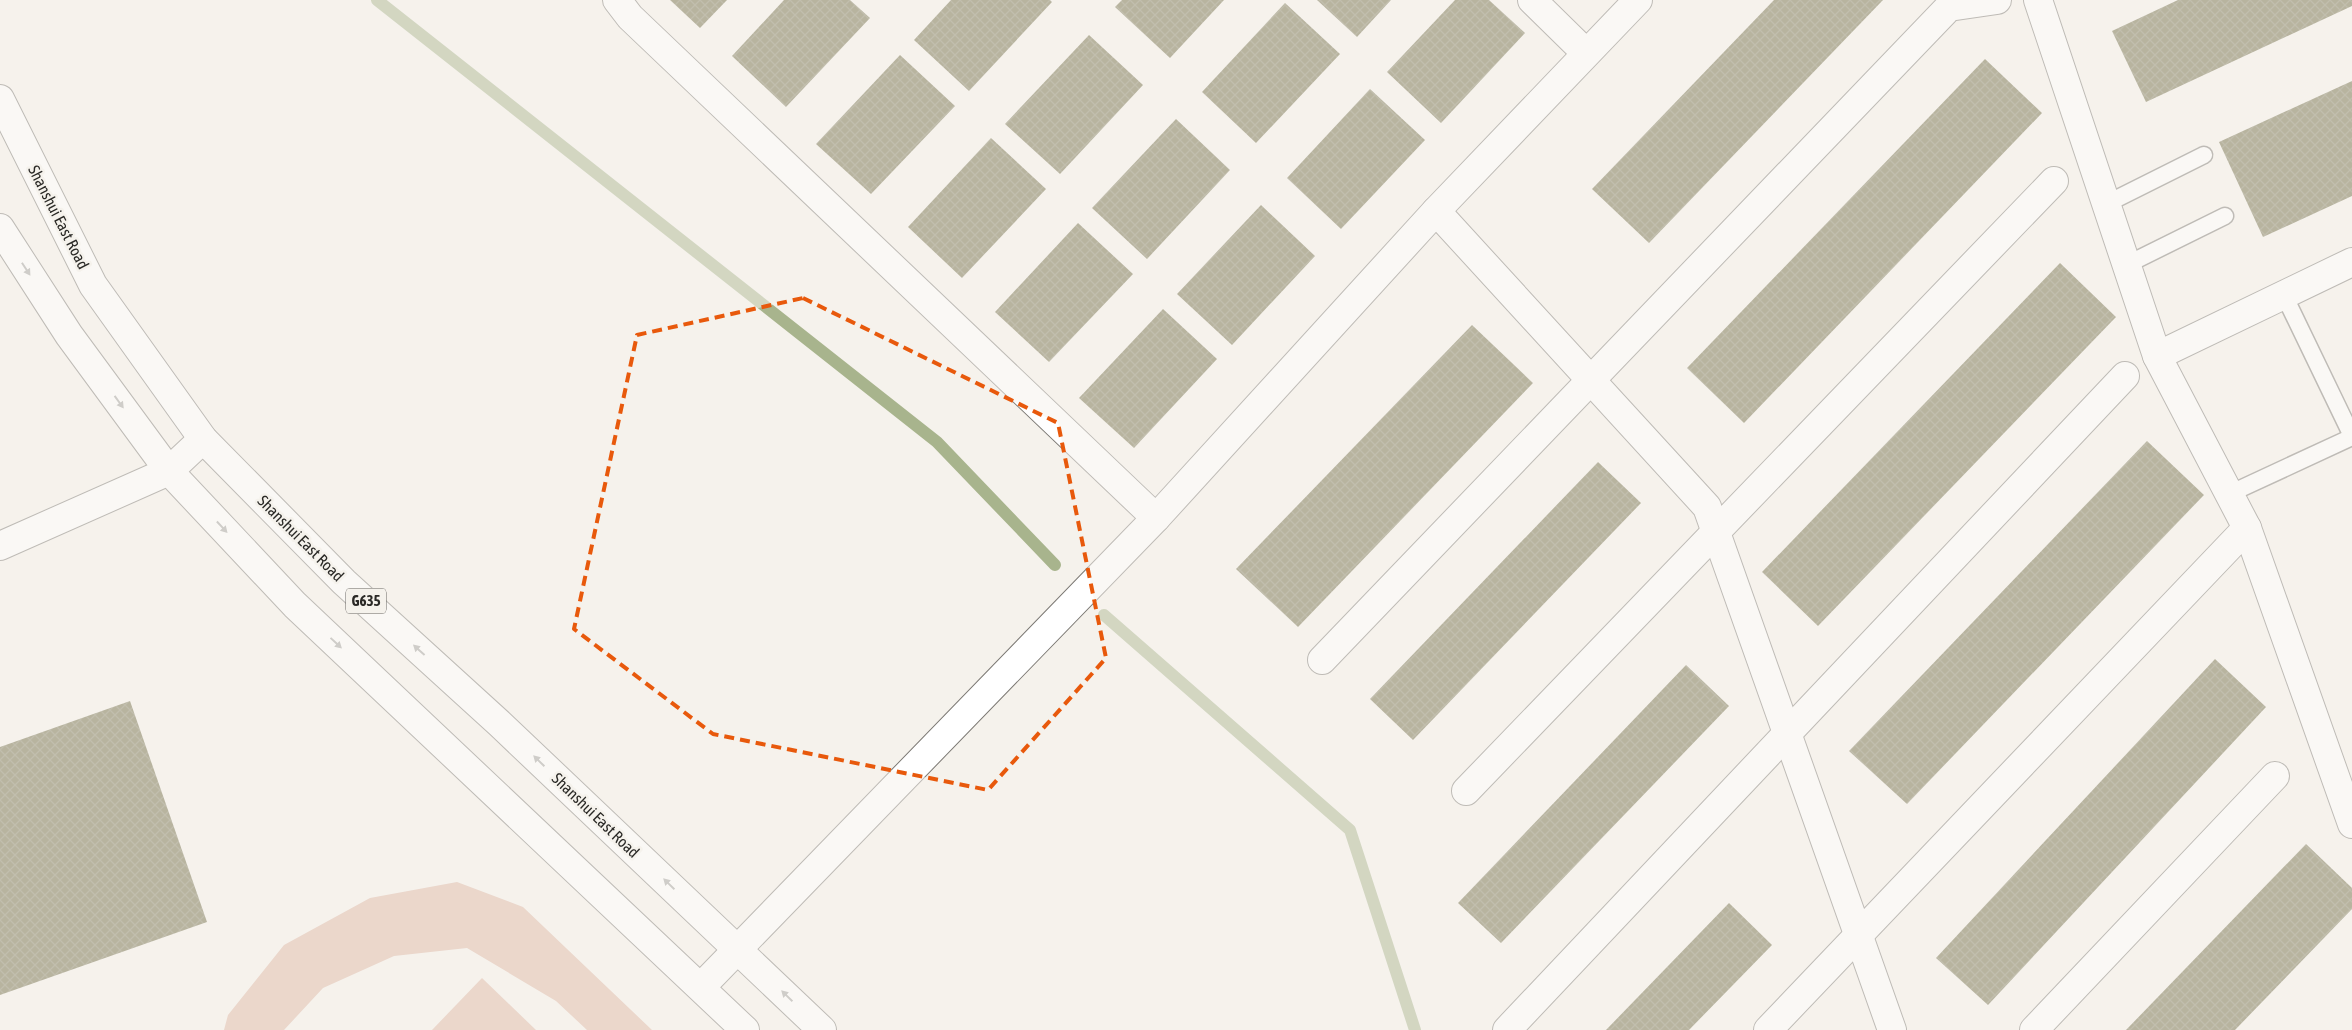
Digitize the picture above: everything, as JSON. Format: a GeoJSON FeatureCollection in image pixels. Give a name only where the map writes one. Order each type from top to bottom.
{"type":"FeatureCollection","features":[{"type":"Feature","properties":{"kind":"main road"},"geometry":{"type":"LineString","coordinates":[[617,0],[630,17],[1156,518]]}},
{"type":"Feature","properties":{"kind":"main road"},"geometry":{"type":"LineString","coordinates":[[1532,0],[1586,53]]}},
{"type":"Feature","properties":{"kind":"main road"},"geometry":{"type":"LineString","coordinates":[[701,987],[1156,518],[1436,211],[1638,0]]}},
{"type":"Feature","properties":{"kind":"main road"},"geometry":{"type":"LineString","coordinates":[[1322,660],[1949,7],[1997,0]]}},
{"type":"Feature","properties":{"kind":"main road"},"geometry":{"type":"LineString","coordinates":[[2038,0],[2156,356],[2247,528],[2352,824]]}},
{"type":"Feature","properties":{"kind":"main road","name":"Shanshui East Road"},"geometry":{"type":"LineString","coordinates":[[0,99],[93,285],[203,439],[344,582],[500,724],[822,1030]]}},
{"type":"Feature","properties":{"kind":"main road"},"geometry":{"type":"LineString","coordinates":[[1466,791],[2054,181]]}},
{"type":"Feature","properties":{"kind":"main road"},"geometry":{"type":"LineString","coordinates":[[1436,211],[1707,507],[1892,1030]]}},
{"type":"Feature","properties":{"kind":"main road"},"geometry":{"type":"LineString","coordinates":[[0,228],[69,335],[169,471],[295,605],[745,1030]]}},
{"type":"Feature","properties":{"kind":"main road"},"geometry":{"type":"LineString","coordinates":[[2156,356],[2352,262]]}},
{"type":"Feature","properties":{"kind":"main road"},"geometry":{"type":"LineString","coordinates":[[1507,1030],[2125,376]]}},
{"type":"Feature","properties":{"kind":"main road"},"geometry":{"type":"LineString","coordinates":[[0,546],[169,471],[203,439]]}},
{"type":"Feature","properties":{"kind":"main road"},"geometry":{"type":"LineString","coordinates":[[1768,1030],[2247,528]]}},
{"type":"Feature","properties":{"kind":"main road"},"geometry":{"type":"LineString","coordinates":[[2034,1030],[2275,776]]}},
{"type":"Feature","properties":{"kind":"lane"},"geometry":{"type":"LineString","coordinates":[[2106,204],[2204,155]]}},
{"type":"Feature","properties":{"kind":"lane"},"geometry":{"type":"LineString","coordinates":[[2126,265],[2225,216]]}},
{"type":"Feature","properties":{"kind":"lane"},"geometry":{"type":"LineString","coordinates":[[2229,494],[2352,437],[2284,295]]}},
{"type":"Feature","properties":{"kind":"highlighted area"},"geometry":{"type":"Polygon","coordinates":[[[803,298],[1058,423],[1106,658],[988,790],[713,734],[574,629],[637,335],[803,298]]]}},
{"type":"Feature","properties":{"kind":"shaded area"},"geometry":{"type":"Polygon","coordinates":[[[457,882],[523,907],[652,1030],[587,1030],[556,1001],[467,948],[394,956],[323,988],[284,1030],[224,1030],[228,1015],[284,945],[370,898],[457,882]]]}},
{"type":"Feature","properties":{"kind":"shaded area"},"geometry":{"type":"Polygon","coordinates":[[[482,978],[536,1030],[432,1030],[482,978]]]}},
{"type":"Feature","properties":{"kind":"building"},"geometry":{"type":"Polygon","coordinates":[[[670,0],[727,0],[700,28],[670,0]]]}},
{"type":"Feature","properties":{"kind":"building"},"geometry":{"type":"Polygon","coordinates":[[[784,0],[850,0],[870,18],[786,107],[732,56],[784,0]]]}},
{"type":"Feature","properties":{"kind":"building"},"geometry":{"type":"Polygon","coordinates":[[[951,0],[1050,0],[1052,2],[969,91],[914,40],[951,0]]]}},
{"type":"Feature","properties":{"kind":"building"},"geometry":{"type":"Polygon","coordinates":[[[1122,0],[1224,0],[1170,58],[1115,7],[1122,0]]]}},
{"type":"Feature","properties":{"kind":"building"},"geometry":{"type":"Polygon","coordinates":[[[1317,0],[1391,0],[1357,37],[1317,0]]]}},
{"type":"Feature","properties":{"kind":"building"},"geometry":{"type":"Polygon","coordinates":[[[1455,0],[1489,0],[1525,33],[1441,123],[1387,72],[1455,0]]]}},
{"type":"Feature","properties":{"kind":"building"},"geometry":{"type":"Polygon","coordinates":[[[1774,0],[1883,0],[1649,243],[1592,189],[1774,0]]]}},
{"type":"Feature","properties":{"kind":"building"},"geometry":{"type":"Polygon","coordinates":[[[2178,0],[2352,0],[2352,6],[2146,102],[2112,31],[2178,0]]]}},
{"type":"Feature","properties":{"kind":"building"},"geometry":{"type":"Polygon","coordinates":[[[1285,3],[1340,54],[1256,143],[1202,92],[1285,3]]]}},
{"type":"Feature","properties":{"kind":"building"},"geometry":{"type":"Polygon","coordinates":[[[1089,35],[1143,85],[1060,174],[1005,124],[1089,35]]]}},
{"type":"Feature","properties":{"kind":"building"},"geometry":{"type":"Polygon","coordinates":[[[900,55],[955,106],[871,194],[816,144],[900,55]]]}},
{"type":"Feature","properties":{"kind":"building"},"geometry":{"type":"Polygon","coordinates":[[[1985,59],[2042,113],[1744,423],[1687,368],[1985,59]]]}},
{"type":"Feature","properties":{"kind":"building"},"geometry":{"type":"Polygon","coordinates":[[[2352,81],[2352,196],[2263,237],[2219,142],[2352,81]]]}},
{"type":"Feature","properties":{"kind":"building"},"geometry":{"type":"Polygon","coordinates":[[[1370,89],[1425,140],[1341,229],[1287,178],[1370,89]]]}},
{"type":"Feature","properties":{"kind":"building"},"geometry":{"type":"Polygon","coordinates":[[[1176,119],[1230,170],[1147,259],[1092,208],[1176,119]]]}},
{"type":"Feature","properties":{"kind":"building"},"geometry":{"type":"Polygon","coordinates":[[[991,138],[1046,189],[962,278],[908,227],[991,138]]]}},
{"type":"Feature","properties":{"kind":"building"},"geometry":{"type":"Polygon","coordinates":[[[1261,205],[1315,256],[1232,345],[1177,294],[1261,205]]]}},
{"type":"Feature","properties":{"kind":"building"},"geometry":{"type":"Polygon","coordinates":[[[1078,223],[1133,274],[1049,362],[995,312],[1078,223]]]}},
{"type":"Feature","properties":{"kind":"building"},"geometry":{"type":"Polygon","coordinates":[[[2060,263],[2116,317],[1818,626],[1762,572],[2060,263]]]}},
{"type":"Feature","properties":{"kind":"building"},"geometry":{"type":"Polygon","coordinates":[[[1163,309],[1217,359],[1134,448],[1079,398],[1163,309]]]}},
{"type":"Feature","properties":{"kind":"building"},"geometry":{"type":"Polygon","coordinates":[[[1472,325],[1533,383],[1298,627],[1236,569],[1472,325]]]}},
{"type":"Feature","properties":{"kind":"building"},"geometry":{"type":"Polygon","coordinates":[[[2147,441],[2204,495],[1907,804],[1849,751],[2147,441]]]}},
{"type":"Feature","properties":{"kind":"building"},"geometry":{"type":"Polygon","coordinates":[[[1598,462],[1641,503],[1413,740],[1370,699],[1598,462]]]}},
{"type":"Feature","properties":{"kind":"building"},"geometry":{"type":"Polygon","coordinates":[[[2215,659],[2266,707],[1988,1005],[1936,958],[2215,659]]]}},
{"type":"Feature","properties":{"kind":"building"},"geometry":{"type":"Polygon","coordinates":[[[1686,665],[1729,706],[1501,943],[1458,903],[1686,665]]]}},
{"type":"Feature","properties":{"kind":"building"},"geometry":{"type":"Polygon","coordinates":[[[130,701],[207,922],[0,995],[0,747],[130,701]]]}},
{"type":"Feature","properties":{"kind":"building"},"geometry":{"type":"Polygon","coordinates":[[[2306,844],[2352,888],[2352,909],[2235,1030],[2126,1030],[2306,844]]]}},
{"type":"Feature","properties":{"kind":"building"},"geometry":{"type":"Polygon","coordinates":[[[1729,903],[1772,945],[1689,1030],[1606,1030],[1729,903]]]}},
{"type":"Feature","properties":{"kind":"waterway"},"geometry":{"type":"LineString","coordinates":[[377,0],[937,442],[1055,565]]}},
{"type":"Feature","properties":{"kind":"waterway"},"geometry":{"type":"LineString","coordinates":[[1104,615],[1350,830],[1415,1030]]}}]}
